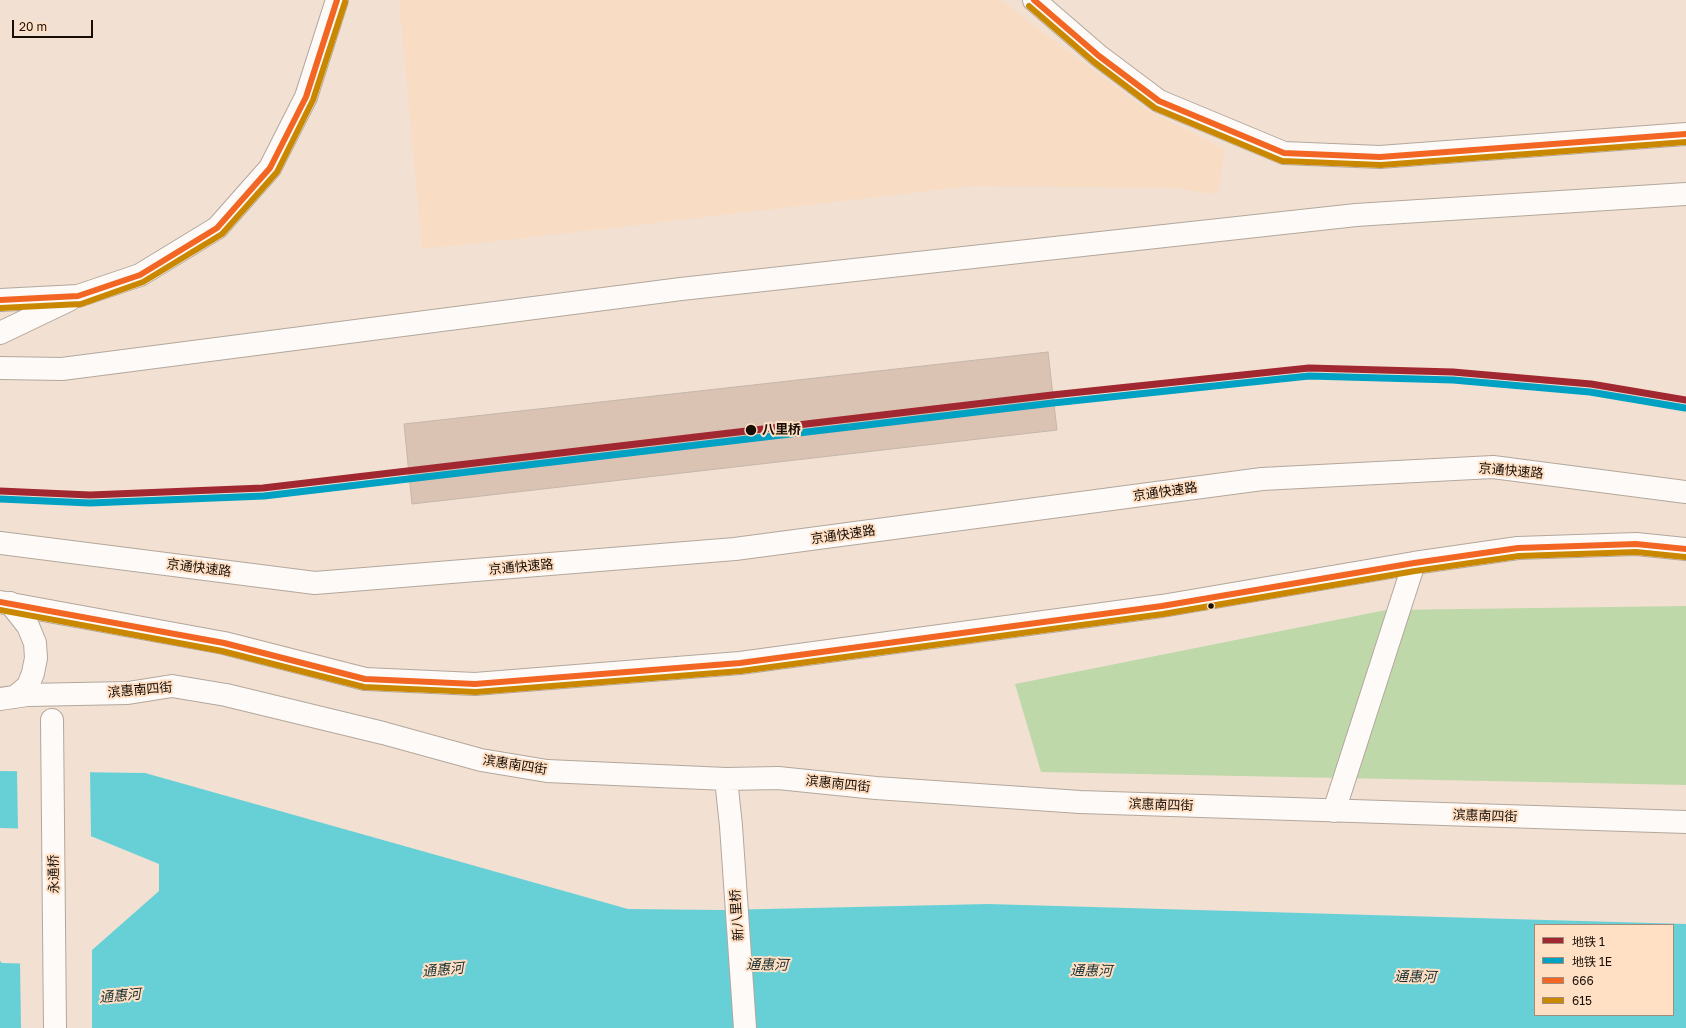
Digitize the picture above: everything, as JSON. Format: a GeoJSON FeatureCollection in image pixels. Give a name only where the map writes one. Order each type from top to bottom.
{"type":"FeatureCollection","features":[{"type":"Feature","properties":{"kind":"main road"},"geometry":{"type":"LineString","coordinates":[[0,333],[78,296],[140,275],[217,228],[270,168],[306,97],[337,0]]}},
{"type":"Feature","properties":{"kind":"main road"},"geometry":{"type":"LineString","coordinates":[[1034,0],[1099,56],[1159,101],[1284,152],[1380,157],[1686,134]]}},
{"type":"Feature","properties":{"kind":"main road"},"geometry":{"type":"LineString","coordinates":[[0,368],[62,369],[681,289],[1356,215],[1686,194]]}},
{"type":"Feature","properties":{"kind":"main road"},"geometry":{"type":"LineString","coordinates":[[0,300],[78,296]]}},
{"type":"Feature","properties":{"kind":"main road","name":"京通快速路"},"geometry":{"type":"LineString","coordinates":[[0,543],[315,583],[735,549],[1262,479],[1493,467],[1686,492]]}},
{"type":"Feature","properties":{"kind":"main road"},"geometry":{"type":"LineString","coordinates":[[5,603],[224,643],[365,679],[475,684],[740,663],[1162,606],[1414,563],[1518,548],[1636,544],[1686,549]]}},
{"type":"Feature","properties":{"kind":"main road"},"geometry":{"type":"LineString","coordinates":[[1334,811],[1414,563]]}},
{"type":"Feature","properties":{"kind":"main road"},"geometry":{"type":"LineString","coordinates":[[5,603],[28,626],[35,642],[36,658],[33,673],[28,686],[7,698]]}},
{"type":"Feature","properties":{"kind":"main road","name":"滨惠南四街"},"geometry":{"type":"LineString","coordinates":[[7,698],[27,695],[128,693],[172,686],[226,695],[481,760],[547,771],[726,778],[778,778],[876,788],[1080,802],[1686,822]]}},
{"type":"Feature","properties":{"kind":"main road","name":"永通桥"},"geometry":{"type":"LineString","coordinates":[[52,720],[55,1028]]}},
{"type":"Feature","properties":{"kind":"main road","name":"新八里桥"},"geometry":{"type":"LineString","coordinates":[[726,778],[731,826],[745,1028]]}},
{"type":"Feature","properties":{"kind":"shaded area"},"geometry":{"type":"Polygon","coordinates":[[[399,0],[1003,0],[1021,16],[1145,109],[1225,149],[1218,194],[1172,188],[972,186],[422,249],[399,0]]]}},
{"type":"Feature","properties":{"kind":"green space"},"geometry":{"type":"Polygon","coordinates":[[[1686,606],[1686,785],[1041,772],[1015,684],[1386,610],[1686,606]]]}},
{"type":"Feature","properties":{"kind":"water","name":"通惠河"},"geometry":{"type":"Polygon","coordinates":[[[0,771],[145,773],[628,909],[721,910],[988,904],[1686,924],[1686,1028],[0,1028],[0,961],[2,963],[75,965],[159,891],[159,864],[76,830],[0,828],[0,771]]]}},
{"type":"Feature","properties":{"kind":"pier"},"geometry":{"type":"Polygon","coordinates":[[[17,769],[90,770],[91,838],[76,832],[18,831],[17,769]]]}},
{"type":"Feature","properties":{"kind":"pier"},"geometry":{"type":"Polygon","coordinates":[[[92,948],[92,1028],[21,1028],[20,961],[74,963],[92,948]]]}},
{"type":"Feature","properties":{"kind":"building"},"geometry":{"type":"Polygon","coordinates":[[[1048,352],[1057,430],[412,504],[404,424],[1048,352]]]}},
{"type":"Feature","properties":{"kind":"metro line","name":"1"},"geometry":{"type":"LineString","coordinates":[[0,491],[90,495],[263,488],[1052,395],[1309,368],[1453,372],[1591,384],[1686,400]]}},
{"type":"Feature","properties":{"kind":"metro line","name":"1E"},"geometry":{"type":"LineString","coordinates":[[0,499],[90,503],[264,496],[1053,403],[1309,376],[1453,380],[1590,392],[1685,408]]}},
{"type":"Feature","properties":{"kind":"transit line","name":"666"},"geometry":{"type":"LineString","coordinates":[[0,300],[78,296],[140,275],[217,228],[270,168],[306,97],[337,0]]}},
{"type":"Feature","properties":{"kind":"transit line","name":"666"},"geometry":{"type":"LineString","coordinates":[[1034,0],[1099,56],[1159,101],[1284,153],[1380,157],[1686,134]]}},
{"type":"Feature","properties":{"kind":"transit line","name":"615"},"geometry":{"type":"LineString","coordinates":[[0,308],[81,304],[143,282],[222,234],[277,172],[313,100],[345,2]]}},
{"type":"Feature","properties":{"kind":"transit line","name":"615"},"geometry":{"type":"LineString","coordinates":[[1029,6],[1094,62],[1155,108],[1282,161],[1381,165],[1686,142]]}},
{"type":"Feature","properties":{"kind":"transit line","name":"666"},"geometry":{"type":"LineString","coordinates":[[0,602],[224,643],[365,679],[475,684],[740,663],[1162,606],[1414,563],[1518,548],[1636,544],[1686,549]]}},
{"type":"Feature","properties":{"kind":"transit line","name":"615"},"geometry":{"type":"LineString","coordinates":[[0,610],[222,651],[364,687],[476,692],[741,671],[1163,614],[1415,571],[1519,556],[1636,552],[1685,557]]}},
{"type":"Feature","properties":{"kind":"place","name":"八里桥"},"geometry":{"type":"Point","coordinates":[751,430]}}]}
